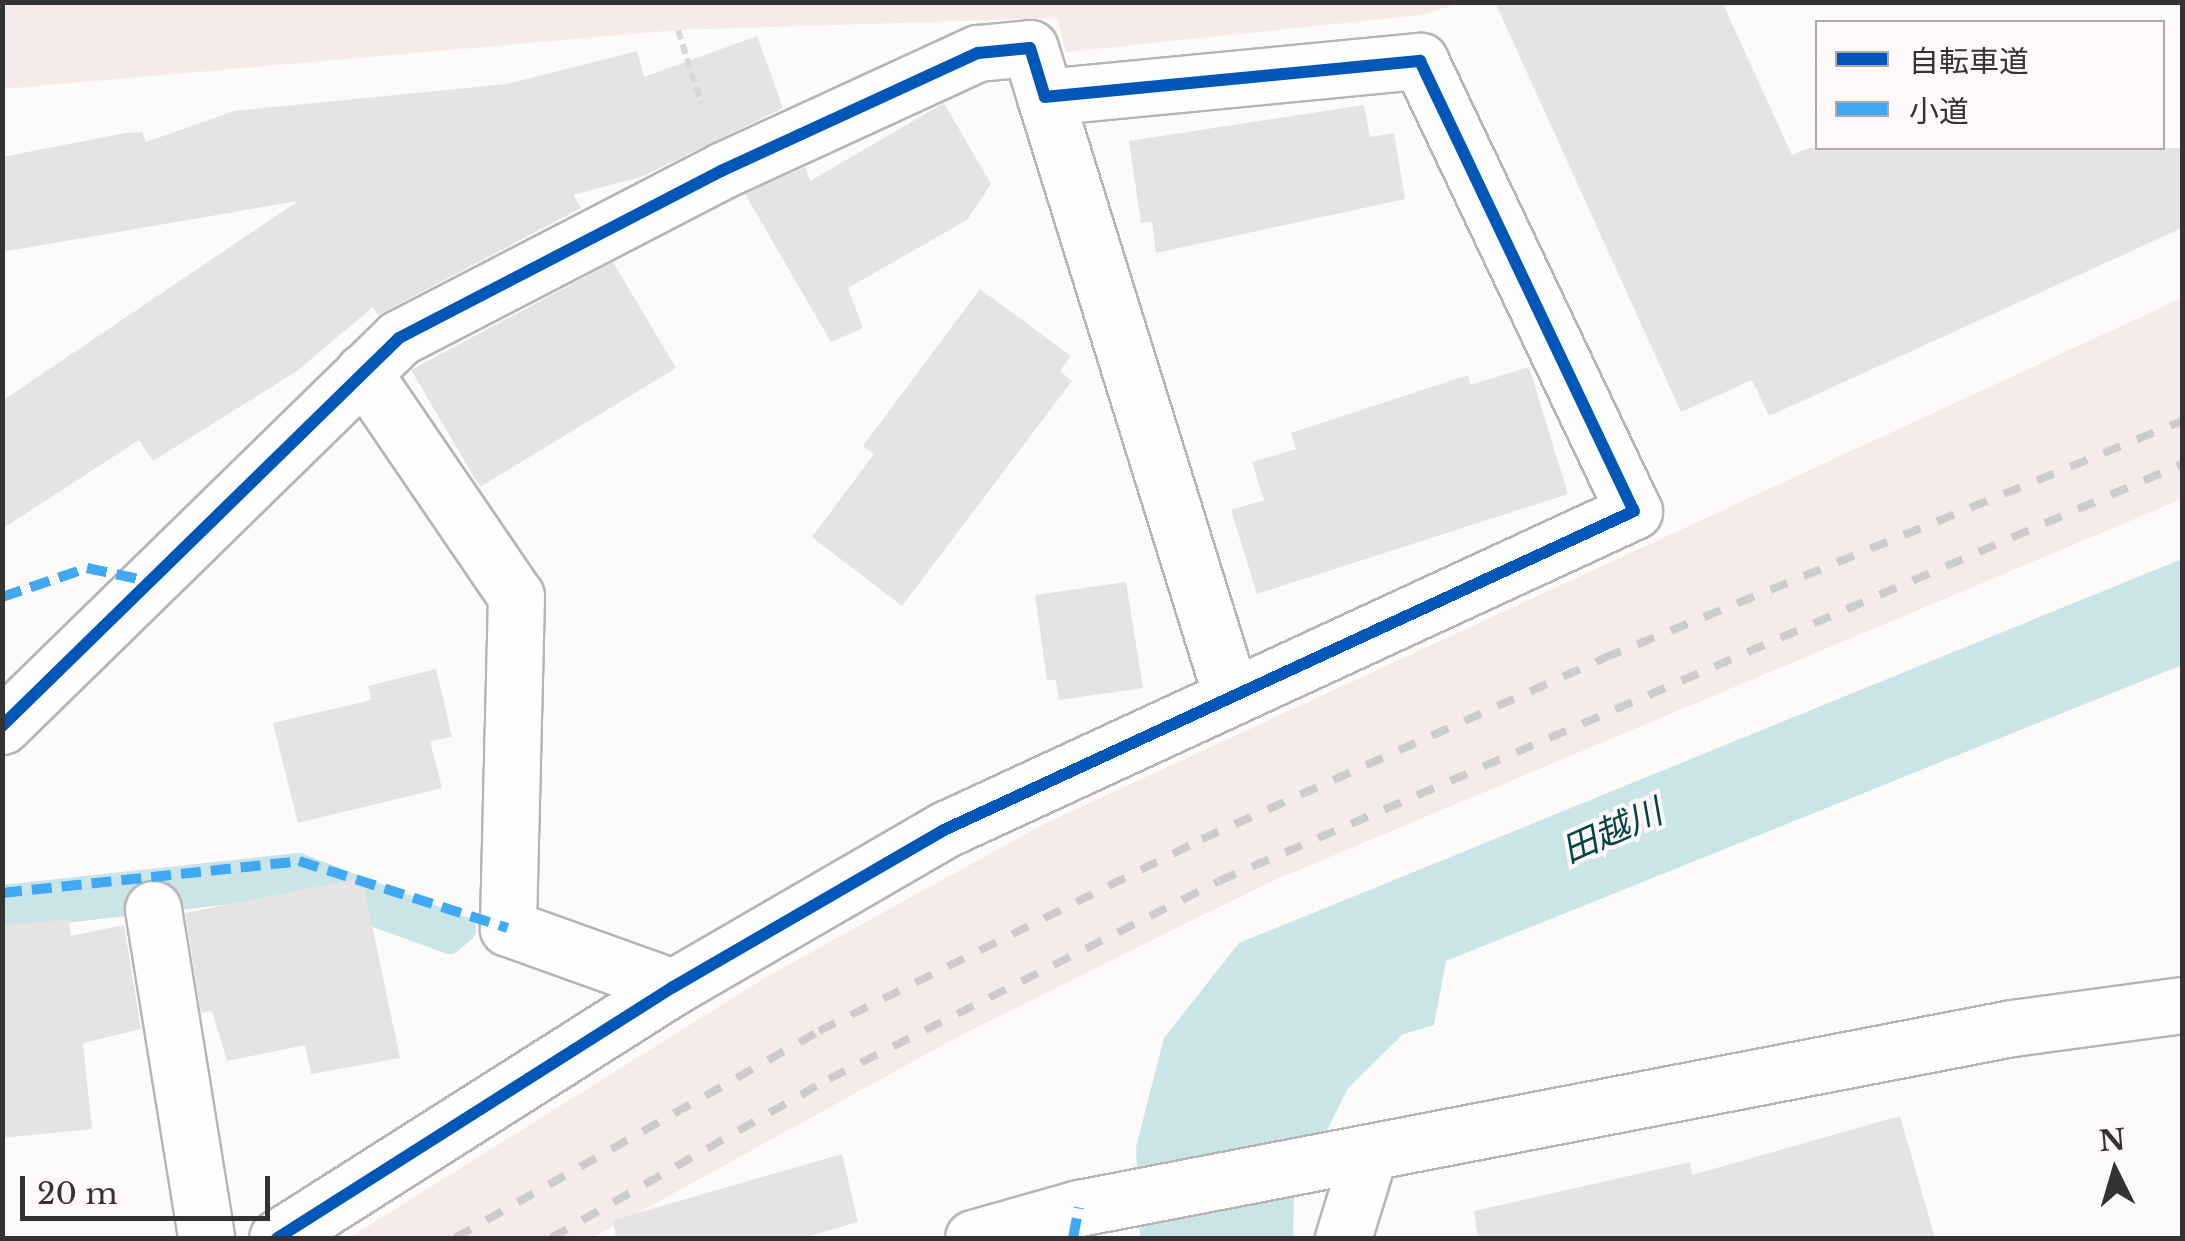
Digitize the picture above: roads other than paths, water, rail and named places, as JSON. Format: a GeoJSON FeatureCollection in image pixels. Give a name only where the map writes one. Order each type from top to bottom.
{"type":"FeatureCollection","features":[{"type":"Feature","properties":{"kind":"street"},"geometry":{"type":"LineString","coordinates":[[2,726],[399,338],[978,53],[1030,48],[1230,692]]}},
{"type":"Feature","properties":{"kind":"street"},"geometry":{"type":"LineString","coordinates":[[277,1238],[673,987],[944,830],[1230,692],[1634,511],[1420,61],[1045,97]]}},
{"type":"Feature","properties":{"kind":"street"},"geometry":{"type":"LineString","coordinates":[[363,372],[516,596],[508,928],[673,987]]}},
{"type":"Feature","properties":{"kind":"street"},"geometry":{"type":"LineString","coordinates":[[152,909],[206,1238]]}},
{"type":"Feature","properties":{"kind":"street"},"geometry":{"type":"LineString","coordinates":[[973,1238],[1079,1208],[2012,1028],[2182,1005]]}},
{"type":"Feature","properties":{"kind":"street"},"geometry":{"type":"LineString","coordinates":[[1343,1238],[1358,1156]]}},
{"type":"Feature","properties":{"kind":"water","name":"田越川"},"geometry":{"type":"Polygon","coordinates":[[[2182,559],[2182,665],[1446,961],[1434,1025],[1403,1034],[1348,1088],[1294,1196],[1293,1238],[1140,1238],[1136,1147],[1164,1038],[1239,943],[2182,559]]]}},
{"type":"Feature","properties":{"kind":"waterway"},"geometry":{"type":"LineString","coordinates":[[2,897],[298,865],[463,929],[449,941],[292,884],[2,917]]}},
{"type":"Feature","properties":{"kind":"railway"},"geometry":{"type":"LineString","coordinates":[[455,1238],[819,1031],[1202,839],[1604,658],[2182,421]]}},
{"type":"Feature","properties":{"kind":"railway"},"geometry":{"type":"LineString","coordinates":[[551,1238],[829,1079],[1219,881],[2182,464]]}}]}
